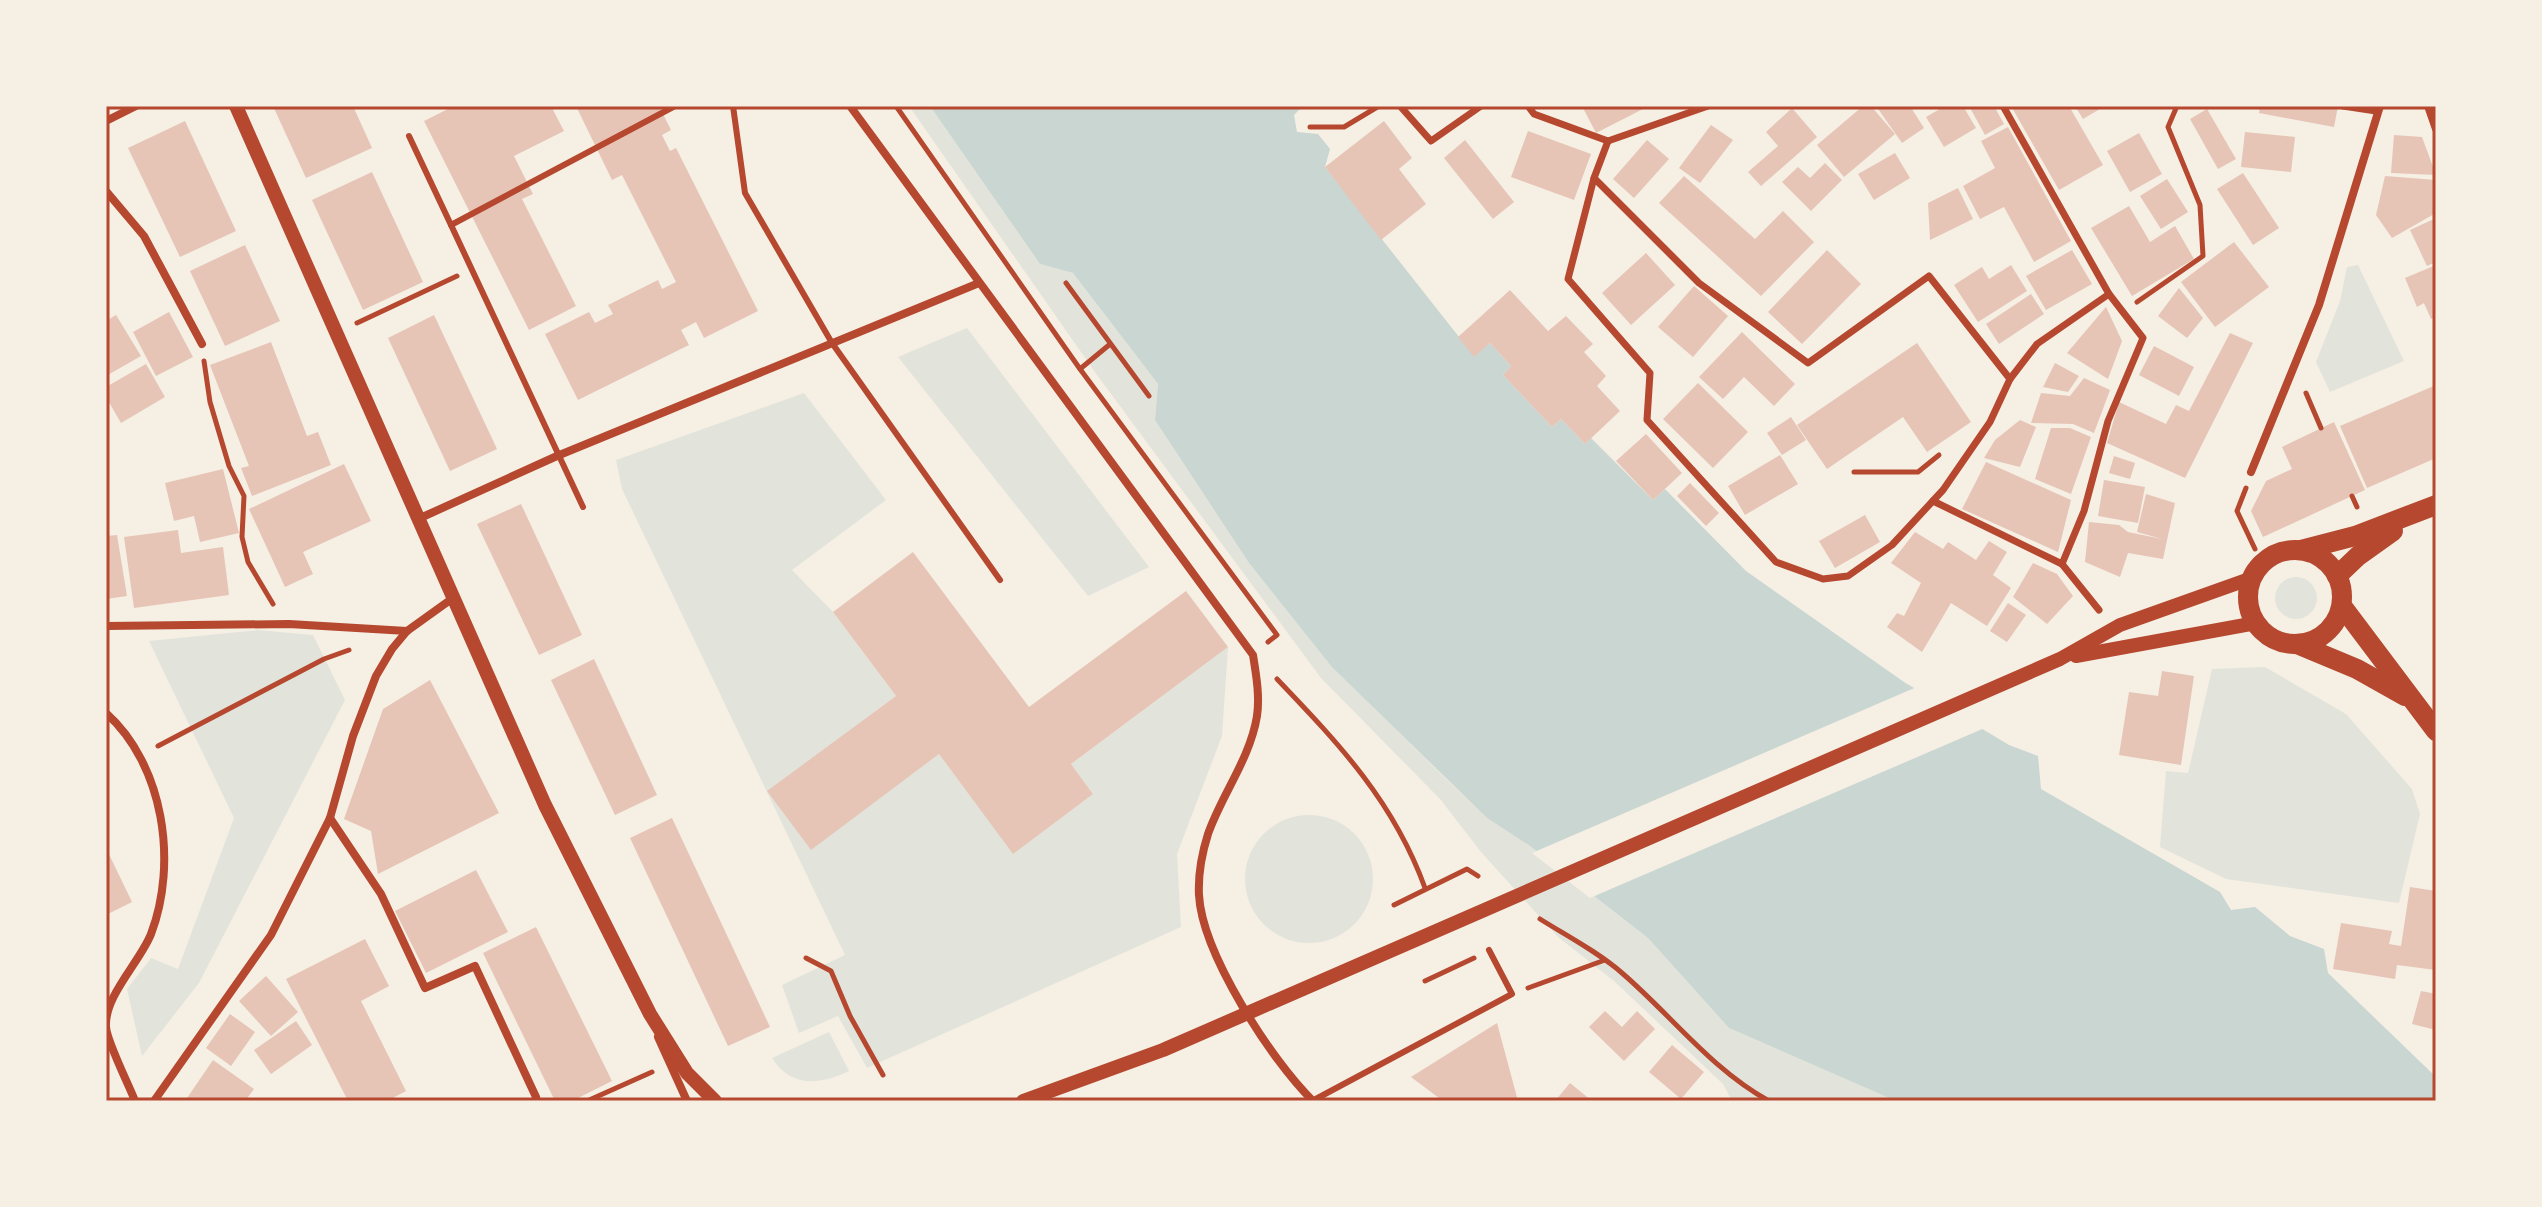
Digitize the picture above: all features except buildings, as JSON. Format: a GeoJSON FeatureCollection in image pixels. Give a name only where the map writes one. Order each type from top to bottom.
{"type":"FeatureCollection","features":[{"type":"Feature","properties":{"kind":"main road"},"geometry":{"type":"LineString","coordinates":[[2411,701],[2357,669],[2267,635],[2249,609],[2252,578],[2272,556],[2355,536],[2436,505]]}},
{"type":"Feature","properties":{"kind":"main road"},"geometry":{"type":"LineString","coordinates":[[2337,576],[2381,538],[2436,505]]}},
{"type":"Feature","properties":{"kind":"main road"},"geometry":{"type":"LineString","coordinates":[[2301,550],[2329,563],[2337,576],[2342,606],[2436,731]]}},
{"type":"Feature","properties":{"kind":"main road"},"geometry":{"type":"LineString","coordinates":[[2297,644],[2326,632],[2342,606]]}},
{"type":"Feature","properties":{"kind":"street"},"geometry":{"type":"LineString","coordinates":[[106,121],[136,106]]}},
{"type":"Feature","properties":{"kind":"street"},"geometry":{"type":"LineString","coordinates":[[236,106],[545,805],[633,982],[687,1101]]}},
{"type":"Feature","properties":{"kind":"street"},"geometry":{"type":"LineString","coordinates":[[850,106],[1253,655],[1257,714],[1248,748],[1208,834],[1201,864],[1199,895],[1213,944],[1246,1011],[1274,1057],[1312,1101]]}},
{"type":"Feature","properties":{"kind":"street"},"geometry":{"type":"LineString","coordinates":[[1400,106],[1431,141],[1481,106]]}},
{"type":"Feature","properties":{"kind":"street"},"geometry":{"type":"LineString","coordinates":[[1528,106],[1534,114],[1608,141],[1708,106]]}},
{"type":"Feature","properties":{"kind":"street"},"geometry":{"type":"LineString","coordinates":[[2003,106],[2109,294],[2143,338],[2108,421],[2084,511],[2062,564]]}},
{"type":"Feature","properties":{"kind":"street"},"geometry":{"type":"LineString","coordinates":[[2251,472],[2319,305],[2378,108],[2343,106]]}},
{"type":"Feature","properties":{"kind":"street"},"geometry":{"type":"LineString","coordinates":[[2428,106],[2436,129]]}},
{"type":"Feature","properties":{"kind":"street"},"geometry":{"type":"LineString","coordinates":[[1608,141],[1594,178],[1568,279],[1650,373],[1647,420],[1776,562],[1823,579],[1848,576],[1892,545],[1933,501],[1990,422],[2010,379],[2037,344],[2109,294]]}},
{"type":"Feature","properties":{"kind":"street"},"geometry":{"type":"LineString","coordinates":[[1594,178],[1699,283],[1808,363],[1929,276],[2010,379]]}},
{"type":"Feature","properties":{"kind":"street"},"geometry":{"type":"LineString","coordinates":[[106,191],[144,236],[202,344]]}},
{"type":"Feature","properties":{"kind":"street"},"geometry":{"type":"LineString","coordinates":[[418,519],[557,456],[979,283]]}},
{"type":"Feature","properties":{"kind":"street"},"geometry":{"type":"LineString","coordinates":[[1933,501],[2062,564],[2099,610]]}},
{"type":"Feature","properties":{"kind":"street"},"geometry":{"type":"LineString","coordinates":[[1023,1101],[1163,1050],[1246,1011],[2060,659],[2120,625],[2252,578]]}},
{"type":"Feature","properties":{"kind":"street"},"geometry":{"type":"LineString","coordinates":[[154,1101],[271,935],[330,818],[353,736],[376,676],[407,631],[453,598]]}},
{"type":"Feature","properties":{"kind":"street"},"geometry":{"type":"LineString","coordinates":[[2060,659],[2256,623]]}},
{"type":"Feature","properties":{"kind":"street"},"geometry":{"type":"LineString","coordinates":[[106,626],[289,624],[407,631]]}},
{"type":"Feature","properties":{"kind":"street"},"geometry":{"type":"LineString","coordinates":[[106,713],[139,756],[162,818],[166,864],[151,934],[118,990],[106,1027],[135,1101]]}},
{"type":"Feature","properties":{"kind":"street"},"geometry":{"type":"LineString","coordinates":[[330,818],[381,894],[425,988],[475,966],[536,1097]]}},
{"type":"Feature","properties":{"kind":"street"},"geometry":{"type":"LineString","coordinates":[[633,982],[673,1053],[715,1101]]}},
{"type":"Feature","properties":{"kind":"lane"},"geometry":{"type":"LineString","coordinates":[[451,225],[675,106]]}},
{"type":"Feature","properties":{"kind":"lane"},"geometry":{"type":"LineString","coordinates":[[733,106],[745,193],[832,343],[1000,580]]}},
{"type":"Feature","properties":{"kind":"lane"},"geometry":{"type":"LineString","coordinates":[[409,136],[583,507]]}},
{"type":"Feature","properties":{"kind":"lane"},"geometry":{"type":"LineString","coordinates":[[1312,1101],[1512,994],[1489,950]]}},
{"type":"Feature","properties":{"kind":"path"},"geometry":{"type":"LineString","coordinates":[[896,106],[1080,369],[1277,635],[1253,655],[1330,735],[1381,796],[1412,850],[1425,888]]}},
{"type":"Feature","properties":{"kind":"path"},"geometry":{"type":"LineString","coordinates":[[1310,127],[1344,127],[1379,106]]}},
{"type":"Feature","properties":{"kind":"path"},"geometry":{"type":"LineString","coordinates":[[2117,305],[2134,304],[2203,256],[2200,205],[2168,127],[2177,106]]}},
{"type":"Feature","properties":{"kind":"path"},"geometry":{"type":"LineString","coordinates":[[338,332],[472,269]]}},
{"type":"Feature","properties":{"kind":"path"},"geometry":{"type":"LineString","coordinates":[[1066,283],[1149,396]]}},
{"type":"Feature","properties":{"kind":"path"},"geometry":{"type":"LineString","coordinates":[[202,344],[210,402],[229,466],[244,496],[242,537],[248,562],[260,587],[289,624]]}},
{"type":"Feature","properties":{"kind":"path"},"geometry":{"type":"LineString","coordinates":[[1080,369],[1109,345]]}},
{"type":"Feature","properties":{"kind":"path"},"geometry":{"type":"LineString","coordinates":[[2294,367],[2321,428]]}},
{"type":"Feature","properties":{"kind":"path"},"geometry":{"type":"LineString","coordinates":[[1854,472],[1918,472],[1951,446]]}},
{"type":"Feature","properties":{"kind":"path"},"geometry":{"type":"LineString","coordinates":[[2251,472],[2237,511],[2255,549]]}},
{"type":"Feature","properties":{"kind":"path"},"geometry":{"type":"LineString","coordinates":[[2352,496],[2357,507]]}},
{"type":"Feature","properties":{"kind":"path"},"geometry":{"type":"LineString","coordinates":[[139,756],[324,659]]}},
{"type":"Feature","properties":{"kind":"path"},"geometry":{"type":"LineString","coordinates":[[1394,905],[1467,869],[1478,876]]}},
{"type":"Feature","properties":{"kind":"path"},"geometry":{"type":"LineString","coordinates":[[1540,919],[1605,960],[1694,1044],[1752,1092],[1769,1101]]}},
{"type":"Feature","properties":{"kind":"path"},"geometry":{"type":"LineString","coordinates":[[1425,981],[1489,950]]}},
{"type":"Feature","properties":{"kind":"path"},"geometry":{"type":"LineString","coordinates":[[806,958],[831,971],[850,1016],[883,1075]]}},
{"type":"Feature","properties":{"kind":"path"},"geometry":{"type":"LineString","coordinates":[[1512,994],[1605,960]]}},
{"type":"Feature","properties":{"kind":"path"},"geometry":{"type":"LineString","coordinates":[[587,1101],[670,1063]]}},
{"type":"Feature","properties":{"kind":"shaded area"},"geometry":{"type":"Polygon","coordinates":[[[909,106],[930,106],[1040,264],[1073,273],[1158,384],[1155,420],[1249,563],[1333,667],[1487,818],[1530,846],[1648,938],[1729,1028],[1896,1101],[1732,1101],[1723,1084],[1614,981],[1558,937],[1481,852],[1440,799],[1321,678],[1097,375],[909,106]]]}},
{"type":"Feature","properties":{"kind":"shaded area"},"geometry":{"type":"Polygon","coordinates":[[[930,106],[1303,106],[1294,115],[1297,132],[1318,134],[1330,149],[1325,167],[1474,356],[1490,343],[1511,366],[1503,375],[1552,427],[1561,419],[1585,444],[1591,438],[1653,500],[1665,489],[1746,571],[1904,682],[2009,745],[2038,756],[2041,789],[2220,892],[2231,910],[2255,907],[2290,936],[2324,949],[2328,973],[2436,1077],[2436,1101],[1896,1101],[1729,1028],[1648,938],[1530,846],[1487,818],[1332,667],[1249,563],[1155,420],[1158,384],[1073,273],[1040,264],[930,106]]]}},
{"type":"Feature","properties":{"kind":"shaded area"},"geometry":{"type":"Polygon","coordinates":[[[2358,265],[2404,361],[2330,392],[2316,362],[2340,301],[2347,267],[2358,265]]]}},
{"type":"Feature","properties":{"kind":"shaded area"},"geometry":{"type":"Polygon","coordinates":[[[967,328],[1149,567],[1088,596],[898,357],[967,328]]]}},
{"type":"Feature","properties":{"kind":"shaded area"},"geometry":{"type":"Polygon","coordinates":[[[804,393],[886,500],[792,570],[833,612],[896,696],[768,791],[811,849],[939,754],[1013,853],[1093,794],[1071,764],[1228,647],[1222,736],[1177,854],[1181,927],[867,1068],[838,1016],[799,1033],[782,985],[845,955],[622,489],[616,460],[804,393]]]}},
{"type":"Feature","properties":{"kind":"shaded area"},"geometry":{"type":"Polygon","coordinates":[[[2296,577],[2311,583],[2317,598],[2311,613],[2296,619],[2281,613],[2275,598],[2281,583],[2296,577]]]}},
{"type":"Feature","properties":{"kind":"shaded area"},"geometry":{"type":"Polygon","coordinates":[[[258,630],[313,635],[345,700],[199,983],[142,1056],[127,989],[151,958],[178,969],[234,818],[149,641],[258,630]]]}},
{"type":"Feature","properties":{"kind":"shaded area"},"geometry":{"type":"Polygon","coordinates":[[[2265,667],[2346,714],[2412,789],[2420,814],[2399,903],[2226,879],[2160,847],[2166,771],[2188,773],[2212,669],[2265,667]]]}},
{"type":"Feature","properties":{"kind":"shaded area"},"geometry":{"type":"Polygon","coordinates":[[[1309,815],[1333,820],[1354,834],[1368,855],[1373,879],[1368,903],[1354,924],[1333,938],[1309,943],[1285,938],[1264,924],[1250,903],[1245,879],[1250,855],[1264,834],[1285,820],[1309,815]]]}},
{"type":"Feature","properties":{"kind":"shaded area"},"geometry":{"type":"Polygon","coordinates":[[[829,1032],[849,1071],[827,1079],[807,1081],[788,1075],[772,1058],[829,1032]]]}},
{"type":"Feature","properties":{"kind":"pier"},"geometry":{"type":"Polygon","coordinates":[[[1919,686],[1987,727],[1590,898],[1532,853],[1919,686]]]}}]}
